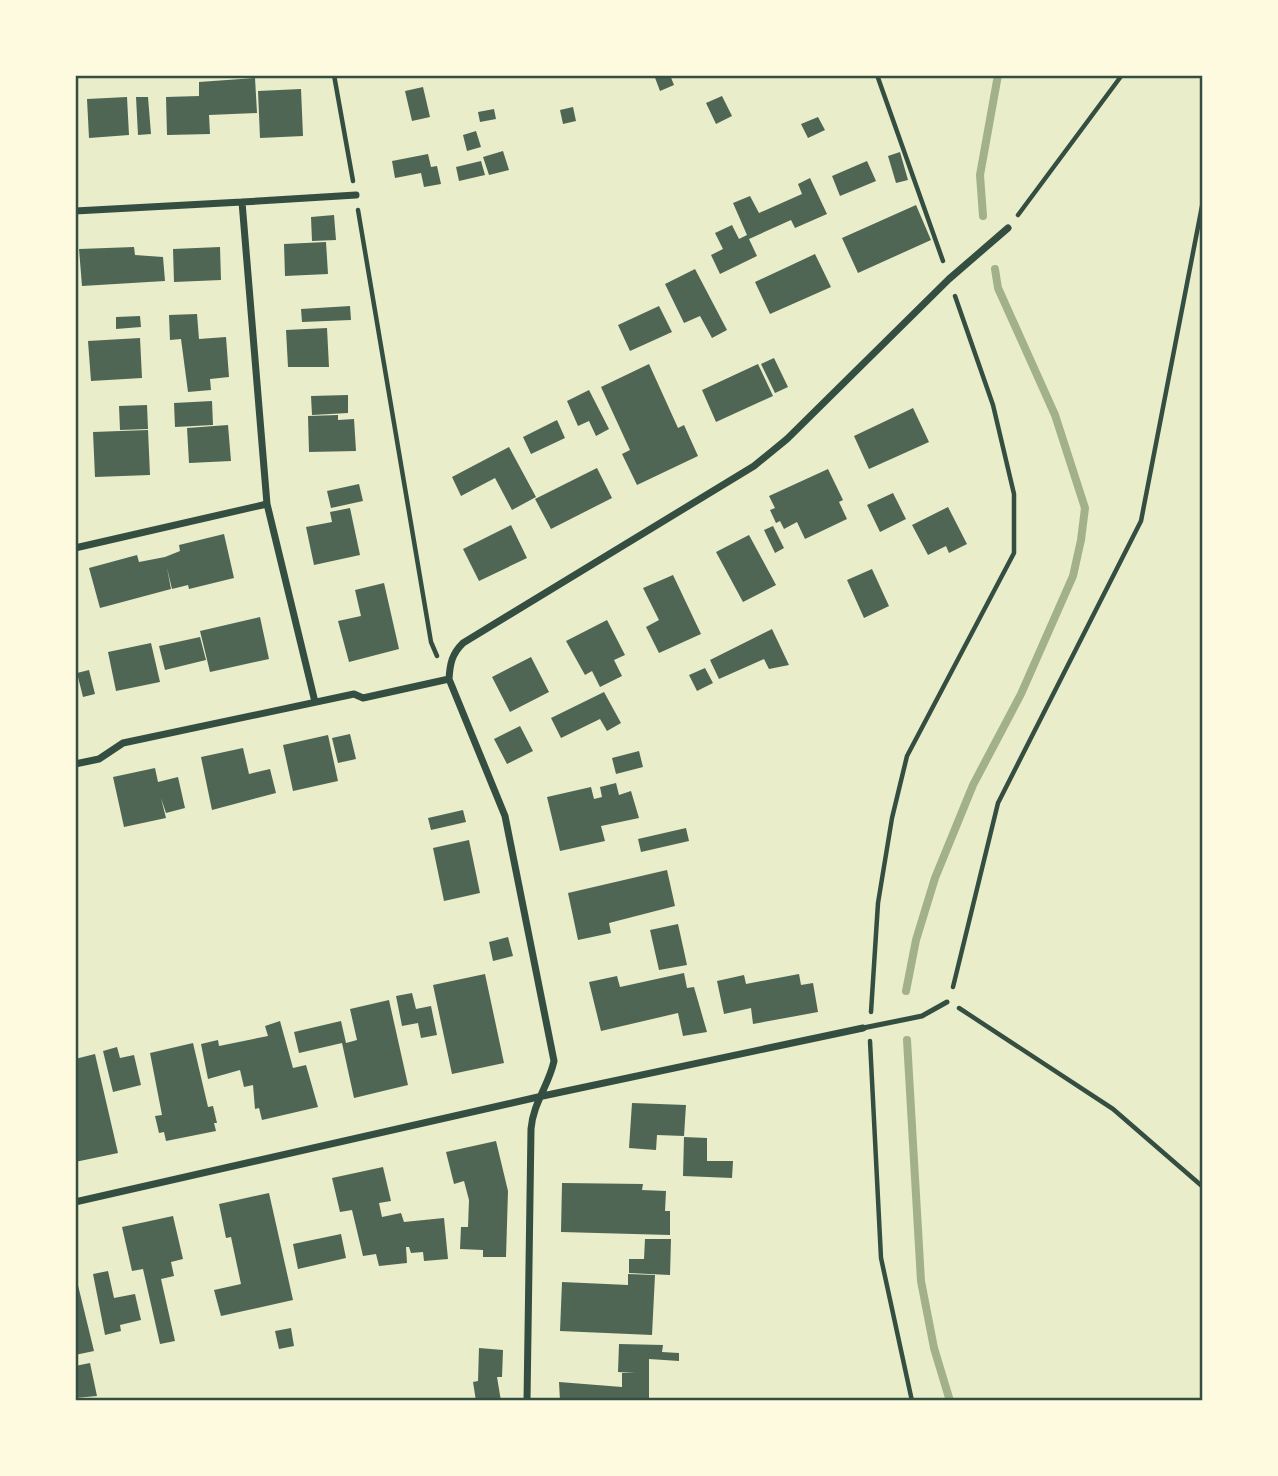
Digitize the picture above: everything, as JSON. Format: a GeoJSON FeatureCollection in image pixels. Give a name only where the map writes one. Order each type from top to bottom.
{"type":"FeatureCollection","features":[{"type":"Feature","properties":{"kind":"street"},"geometry":{"type":"LineString","coordinates":[[75,211],[356,195]]}},
{"type":"Feature","properties":{"kind":"street"},"geometry":{"type":"LineString","coordinates":[[242,202],[267,504],[315,702]]}},
{"type":"Feature","properties":{"kind":"street"},"geometry":{"type":"LineString","coordinates":[[527,1401],[531,1129],[538,1097],[551,1076],[554,1061],[505,816],[449,678],[454,651],[754,466],[787,439],[949,279],[1008,228]]}},
{"type":"Feature","properties":{"kind":"street"},"geometry":{"type":"LineString","coordinates":[[75,548],[267,504]]}},
{"type":"Feature","properties":{"kind":"street"},"geometry":{"type":"LineString","coordinates":[[75,764],[99,759],[123,743],[354,694],[363,698],[449,678]]}},
{"type":"Feature","properties":{"kind":"street"},"geometry":{"type":"LineString","coordinates":[[75,1202],[538,1097],[866,1028]]}},
{"type":"Feature","properties":{"kind":"lane"},"geometry":{"type":"LineString","coordinates":[[866,1028],[922,1016],[947,1002]]}},
{"type":"Feature","properties":{"kind":"path"},"geometry":{"type":"LineString","coordinates":[[334,75],[430,642],[439,659],[450,663]]}},
{"type":"Feature","properties":{"kind":"path"},"geometry":{"type":"LineString","coordinates":[[877,75],[993,405],[1014,494],[1014,553],[907,756],[892,818],[878,903],[866,1028],[881,1258],[904,1376],[912,1401]]}},
{"type":"Feature","properties":{"kind":"path"},"geometry":{"type":"LineString","coordinates":[[1008,228],[1122,75]]}},
{"type":"Feature","properties":{"kind":"path"},"geometry":{"type":"LineString","coordinates":[[1203,201],[1141,521],[998,803],[947,1002],[972,1015],[1112,1108],[1203,1187]]}},
{"type":"Feature","properties":{"kind":"building"},"geometry":{"type":"Polygon","coordinates":[[[654,75],[670,75],[674,85],[660,91],[654,75]]]}},
{"type":"Feature","properties":{"kind":"building"},"geometry":{"type":"Polygon","coordinates":[[[255,78],[257,113],[209,115],[210,134],[167,135],[166,97],[199,96],[199,82],[255,78]]]}},
{"type":"Feature","properties":{"kind":"building"},"geometry":{"type":"Polygon","coordinates":[[[423,87],[430,117],[412,121],[405,91],[423,87]]]}},
{"type":"Feature","properties":{"kind":"building"},"geometry":{"type":"Polygon","coordinates":[[[301,89],[303,136],[260,138],[258,91],[301,89]]]}},
{"type":"Feature","properties":{"kind":"building"},"geometry":{"type":"Polygon","coordinates":[[[722,96],[732,116],[716,124],[706,103],[722,96]]]}},
{"type":"Feature","properties":{"kind":"building"},"geometry":{"type":"Polygon","coordinates":[[[127,97],[129,135],[89,138],[87,99],[127,97]]]}},
{"type":"Feature","properties":{"kind":"building"},"geometry":{"type":"Polygon","coordinates":[[[136,97],[148,97],[151,134],[138,135],[136,97]]]}},
{"type":"Feature","properties":{"kind":"building"},"geometry":{"type":"Polygon","coordinates":[[[573,107],[576,121],[563,124],[560,110],[573,107]]]}},
{"type":"Feature","properties":{"kind":"building"},"geometry":{"type":"Polygon","coordinates":[[[494,109],[496,119],[480,122],[478,112],[494,109]]]}},
{"type":"Feature","properties":{"kind":"building"},"geometry":{"type":"Polygon","coordinates":[[[818,117],[825,130],[808,138],[801,124],[818,117]]]}},
{"type":"Feature","properties":{"kind":"building"},"geometry":{"type":"Polygon","coordinates":[[[476,131],[481,147],[467,151],[463,135],[476,131]]]}},
{"type":"Feature","properties":{"kind":"building"},"geometry":{"type":"Polygon","coordinates":[[[503,151],[509,170],[489,175],[483,157],[503,151]]]}},
{"type":"Feature","properties":{"kind":"building"},"geometry":{"type":"Polygon","coordinates":[[[900,152],[908,180],[896,183],[888,156],[900,152]]]}},
{"type":"Feature","properties":{"kind":"building"},"geometry":{"type":"Polygon","coordinates":[[[428,154],[431,167],[437,166],[441,184],[424,187],[421,173],[395,178],[392,161],[428,154]]]}},
{"type":"Feature","properties":{"kind":"building"},"geometry":{"type":"Polygon","coordinates":[[[481,161],[485,175],[459,181],[456,167],[481,161]]]}},
{"type":"Feature","properties":{"kind":"building"},"geometry":{"type":"Polygon","coordinates":[[[867,161],[876,181],[840,196],[832,176],[867,161]]]}},
{"type":"Feature","properties":{"kind":"building"},"geometry":{"type":"Polygon","coordinates":[[[810,178],[827,214],[795,228],[791,220],[749,239],[757,256],[720,274],[711,255],[723,249],[715,233],[732,225],[739,239],[747,235],[733,203],[750,196],[759,213],[802,194],[798,184],[810,178]]]}},
{"type":"Feature","properties":{"kind":"building"},"geometry":{"type":"Polygon","coordinates":[[[916,205],[931,240],[858,273],[842,238],[916,205]]]}},
{"type":"Feature","properties":{"kind":"building"},"geometry":{"type":"Polygon","coordinates":[[[334,215],[336,240],[312,241],[311,217],[334,215]]]}},
{"type":"Feature","properties":{"kind":"building"},"geometry":{"type":"Polygon","coordinates":[[[326,242],[328,274],[285,276],[284,244],[326,242]]]}},
{"type":"Feature","properties":{"kind":"building"},"geometry":{"type":"Polygon","coordinates":[[[134,247],[135,255],[163,257],[165,281],[82,286],[79,249],[134,247]]]}},
{"type":"Feature","properties":{"kind":"building"},"geometry":{"type":"Polygon","coordinates":[[[220,247],[221,280],[174,282],[173,249],[220,247]]]}},
{"type":"Feature","properties":{"kind":"building"},"geometry":{"type":"Polygon","coordinates":[[[815,254],[831,287],[770,314],[755,282],[815,254]]]}},
{"type":"Feature","properties":{"kind":"building"},"geometry":{"type":"Polygon","coordinates":[[[695,269],[727,330],[712,338],[700,316],[684,323],[665,284],[695,269]]]}},
{"type":"Feature","properties":{"kind":"building"},"geometry":{"type":"Polygon","coordinates":[[[350,306],[351,320],[302,322],[301,309],[350,306]]]}},
{"type":"Feature","properties":{"kind":"building"},"geometry":{"type":"Polygon","coordinates":[[[659,306],[672,332],[630,351],[618,325],[659,306]]]}},
{"type":"Feature","properties":{"kind":"building"},"geometry":{"type":"Polygon","coordinates":[[[197,314],[199,339],[226,337],[229,377],[210,379],[211,390],[188,392],[181,339],[170,340],[169,315],[197,314]]]}},
{"type":"Feature","properties":{"kind":"building"},"geometry":{"type":"Polygon","coordinates":[[[140,316],[141,327],[116,329],[116,317],[140,316]]]}},
{"type":"Feature","properties":{"kind":"building"},"geometry":{"type":"Polygon","coordinates":[[[327,328],[329,367],[288,367],[286,330],[327,328]]]}},
{"type":"Feature","properties":{"kind":"building"},"geometry":{"type":"Polygon","coordinates":[[[140,338],[142,378],[91,381],[88,341],[140,338]]]}},
{"type":"Feature","properties":{"kind":"building"},"geometry":{"type":"Polygon","coordinates":[[[774,358],[788,387],[775,393],[761,364],[774,358]]]}},
{"type":"Feature","properties":{"kind":"building"},"geometry":{"type":"Polygon","coordinates":[[[649,364],[678,428],[684,425],[698,456],[637,485],[622,454],[630,450],[601,387],[649,364]]]}},
{"type":"Feature","properties":{"kind":"building"},"geometry":{"type":"Polygon","coordinates":[[[758,364],[773,396],[716,422],[702,390],[758,364]]]}},
{"type":"Feature","properties":{"kind":"building"},"geometry":{"type":"Polygon","coordinates":[[[589,390],[609,429],[596,436],[589,421],[578,426],[567,401],[589,390]]]}},
{"type":"Feature","properties":{"kind":"building"},"geometry":{"type":"Polygon","coordinates":[[[348,395],[348,413],[312,415],[311,396],[348,395]]]}},
{"type":"Feature","properties":{"kind":"building"},"geometry":{"type":"Polygon","coordinates":[[[212,401],[213,425],[175,427],[174,403],[212,401]]]}},
{"type":"Feature","properties":{"kind":"building"},"geometry":{"type":"Polygon","coordinates":[[[147,405],[148,429],[120,430],[119,406],[147,405]]]}},
{"type":"Feature","properties":{"kind":"building"},"geometry":{"type":"Polygon","coordinates":[[[913,408],[929,442],[869,469],[854,436],[913,408]]]}},
{"type":"Feature","properties":{"kind":"building"},"geometry":{"type":"Polygon","coordinates":[[[338,415],[338,420],[354,419],[356,451],[309,452],[308,416],[338,415]]]}},
{"type":"Feature","properties":{"kind":"building"},"geometry":{"type":"Polygon","coordinates":[[[557,420],[565,438],[531,454],[523,437],[557,420]]]}},
{"type":"Feature","properties":{"kind":"building"},"geometry":{"type":"Polygon","coordinates":[[[228,425],[231,461],[189,463],[187,428],[228,425]]]}},
{"type":"Feature","properties":{"kind":"building"},"geometry":{"type":"Polygon","coordinates":[[[148,430],[150,475],[95,477],[93,432],[148,430]]]}},
{"type":"Feature","properties":{"kind":"building"},"geometry":{"type":"Polygon","coordinates":[[[509,447],[536,497],[512,510],[495,478],[461,496],[452,477],[509,447]]]}},
{"type":"Feature","properties":{"kind":"building"},"geometry":{"type":"Polygon","coordinates":[[[597,468],[612,498],[551,529],[535,499],[597,468]]]}},
{"type":"Feature","properties":{"kind":"building"},"geometry":{"type":"Polygon","coordinates":[[[828,469],[843,500],[839,502],[847,519],[805,539],[797,522],[784,529],[780,521],[776,523],[770,510],[775,508],[769,496],[828,469]]]}},
{"type":"Feature","properties":{"kind":"building"},"geometry":{"type":"Polygon","coordinates":[[[359,484],[363,501],[331,508],[327,491],[359,484]]]}},
{"type":"Feature","properties":{"kind":"building"},"geometry":{"type":"Polygon","coordinates":[[[893,493],[906,519],[880,532],[867,505],[893,493]]]}},
{"type":"Feature","properties":{"kind":"building"},"geometry":{"type":"Polygon","coordinates":[[[948,507],[967,544],[949,553],[946,546],[928,555],[912,525],[948,507]]]}},
{"type":"Feature","properties":{"kind":"building"},"geometry":{"type":"Polygon","coordinates":[[[350,508],[360,555],[314,565],[306,527],[332,522],[330,512],[350,508]]]}},
{"type":"Feature","properties":{"kind":"building"},"geometry":{"type":"Polygon","coordinates":[[[511,525],[527,558],[479,581],[463,549],[511,525]]]}},
{"type":"Feature","properties":{"kind":"building"},"geometry":{"type":"Polygon","coordinates":[[[773,526],[784,548],[775,553],[764,530],[773,526]]]}},
{"type":"Feature","properties":{"kind":"building"},"geometry":{"type":"Polygon","coordinates":[[[224,534],[234,578],[189,589],[188,585],[172,589],[167,568],[171,589],[100,608],[89,568],[137,555],[139,562],[165,557],[180,551],[179,545],[224,534]]]}},
{"type":"Feature","properties":{"kind":"building"},"geometry":{"type":"Polygon","coordinates":[[[749,535],[776,585],[743,602],[716,552],[749,535]]]}},
{"type":"Feature","properties":{"kind":"building"},"geometry":{"type":"Polygon","coordinates":[[[872,569],[889,606],[864,618],[847,580],[872,569]]]}},
{"type":"Feature","properties":{"kind":"building"},"geometry":{"type":"Polygon","coordinates":[[[673,575],[701,634],[659,653],[646,627],[659,620],[643,588],[673,575]]]}},
{"type":"Feature","properties":{"kind":"building"},"geometry":{"type":"Polygon","coordinates":[[[384,583],[399,649],[349,662],[338,621],[361,616],[355,590],[384,583]]]}},
{"type":"Feature","properties":{"kind":"building"},"geometry":{"type":"Polygon","coordinates":[[[260,617],[269,659],[210,672],[200,631],[260,617]]]}},
{"type":"Feature","properties":{"kind":"building"},"geometry":{"type":"Polygon","coordinates":[[[607,620],[625,655],[614,660],[622,676],[600,687],[592,671],[585,675],[566,641],[607,620]]]}},
{"type":"Feature","properties":{"kind":"building"},"geometry":{"type":"Polygon","coordinates":[[[772,629],[789,665],[769,669],[764,659],[719,679],[710,660],[772,629]]]}},
{"type":"Feature","properties":{"kind":"building"},"geometry":{"type":"Polygon","coordinates":[[[200,637],[206,660],[165,670],[159,646],[200,637]]]}},
{"type":"Feature","properties":{"kind":"building"},"geometry":{"type":"Polygon","coordinates":[[[151,643],[160,682],[116,691],[108,652],[151,643]]]}},
{"type":"Feature","properties":{"kind":"building"},"geometry":{"type":"Polygon","coordinates":[[[531,657],[549,692],[510,712],[492,677],[531,657]]]}},
{"type":"Feature","properties":{"kind":"building"},"geometry":{"type":"Polygon","coordinates":[[[705,668],[713,683],[697,691],[689,675],[705,668]]]}},
{"type":"Feature","properties":{"kind":"building"},"geometry":{"type":"Polygon","coordinates":[[[89,670],[95,694],[83,697],[77,673],[89,670]]]}},
{"type":"Feature","properties":{"kind":"building"},"geometry":{"type":"Polygon","coordinates":[[[604,692],[621,723],[607,731],[600,719],[561,738],[551,718],[604,692]]]}},
{"type":"Feature","properties":{"kind":"building"},"geometry":{"type":"Polygon","coordinates":[[[520,726],[533,751],[507,764],[494,739],[520,726]]]}},
{"type":"Feature","properties":{"kind":"building"},"geometry":{"type":"Polygon","coordinates":[[[350,734],[356,759],[338,763],[332,738],[350,734]]]}},
{"type":"Feature","properties":{"kind":"building"},"geometry":{"type":"Polygon","coordinates":[[[328,735],[338,781],[293,791],[283,745],[328,735]]]}},
{"type":"Feature","properties":{"kind":"building"},"geometry":{"type":"Polygon","coordinates":[[[243,748],[249,774],[270,769],[276,793],[212,810],[201,757],[243,748]]]}},
{"type":"Feature","properties":{"kind":"building"},"geometry":{"type":"Polygon","coordinates":[[[639,751],[643,767],[616,774],[612,758],[639,751]]]}},
{"type":"Feature","properties":{"kind":"building"},"geometry":{"type":"Polygon","coordinates":[[[155,768],[158,782],[178,777],[185,808],[166,813],[161,798],[166,818],[124,827],[113,777],[155,768]]]}},
{"type":"Feature","properties":{"kind":"building"},"geometry":{"type":"Polygon","coordinates":[[[616,783],[619,795],[631,791],[639,818],[601,826],[605,841],[560,851],[547,797],[591,787],[594,799],[602,797],[600,787],[616,783]]]}},
{"type":"Feature","properties":{"kind":"building"},"geometry":{"type":"Polygon","coordinates":[[[463,810],[466,822],[431,830],[428,818],[463,810]]]}},
{"type":"Feature","properties":{"kind":"building"},"geometry":{"type":"Polygon","coordinates":[[[686,828],[689,841],[641,852],[638,839],[686,828]]]}},
{"type":"Feature","properties":{"kind":"building"},"geometry":{"type":"Polygon","coordinates":[[[469,840],[480,893],[444,901],[433,848],[469,840]]]}},
{"type":"Feature","properties":{"kind":"building"},"geometry":{"type":"Polygon","coordinates":[[[667,870],[675,906],[609,923],[611,933],[578,940],[568,893],[667,870]]]}},
{"type":"Feature","properties":{"kind":"building"},"geometry":{"type":"Polygon","coordinates":[[[678,924],[687,965],[659,970],[650,930],[678,924]]]}},
{"type":"Feature","properties":{"kind":"building"},"geometry":{"type":"Polygon","coordinates":[[[508,937],[513,956],[493,961],[489,942],[508,937]]]}},
{"type":"Feature","properties":{"kind":"building"},"geometry":{"type":"Polygon","coordinates":[[[684,973],[687,988],[694,987],[707,1032],[683,1036],[678,1013],[601,1031],[589,982],[617,976],[620,987],[684,973]]]}},
{"type":"Feature","properties":{"kind":"building"},"geometry":{"type":"Polygon","coordinates":[[[485,974],[504,1063],[452,1074],[433,985],[485,974]]]}},
{"type":"Feature","properties":{"kind":"building"},"geometry":{"type":"Polygon","coordinates":[[[799,974],[801,985],[813,983],[818,1012],[753,1024],[751,1008],[724,1014],[717,981],[744,975],[746,984],[799,974]]]}},
{"type":"Feature","properties":{"kind":"building"},"geometry":{"type":"Polygon","coordinates":[[[412,993],[416,1009],[431,1006],[437,1035],[421,1038],[418,1023],[402,1026],[396,996],[412,993]]]}},
{"type":"Feature","properties":{"kind":"building"},"geometry":{"type":"Polygon","coordinates":[[[389,1000],[408,1085],[354,1098],[342,1043],[299,1053],[294,1032],[341,1021],[346,1043],[357,1040],[350,1009],[389,1000]]]}},
{"type":"Feature","properties":{"kind":"building"},"geometry":{"type":"Polygon","coordinates":[[[280,1021],[293,1068],[306,1065],[318,1107],[262,1120],[259,1108],[255,1109],[253,1085],[244,1087],[240,1070],[208,1079],[201,1044],[218,1040],[219,1046],[268,1036],[265,1026],[280,1021]]]}},
{"type":"Feature","properties":{"kind":"building"},"geometry":{"type":"Polygon","coordinates":[[[193,1043],[208,1107],[213,1106],[216,1131],[166,1141],[164,1132],[159,1133],[155,1116],[162,1115],[150,1053],[193,1043]]]}},
{"type":"Feature","properties":{"kind":"building"},"geometry":{"type":"Polygon","coordinates":[[[117,1047],[120,1058],[134,1055],[141,1085],[113,1092],[103,1051],[117,1047]]]}},
{"type":"Feature","properties":{"kind":"building"},"geometry":{"type":"Polygon","coordinates":[[[95,1054],[118,1153],[75,1162],[75,1059],[95,1054]]]}},
{"type":"Feature","properties":{"kind":"building"},"geometry":{"type":"Polygon","coordinates":[[[632,1103],[686,1105],[684,1136],[657,1135],[656,1150],[629,1148],[632,1103]]]}},
{"type":"Feature","properties":{"kind":"building"},"geometry":{"type":"Polygon","coordinates":[[[684,1137],[707,1138],[707,1161],[733,1161],[732,1178],[683,1176],[684,1137]]]}},
{"type":"Feature","properties":{"kind":"building"},"geometry":{"type":"Polygon","coordinates":[[[496,1141],[508,1191],[506,1257],[483,1257],[483,1250],[460,1249],[461,1227],[468,1227],[469,1200],[464,1181],[454,1184],[446,1152],[496,1141]]]}},
{"type":"Feature","properties":{"kind":"building"},"geometry":{"type":"Polygon","coordinates":[[[383,1167],[391,1201],[379,1203],[382,1217],[401,1213],[404,1222],[444,1218],[448,1259],[424,1261],[423,1252],[411,1253],[409,1247],[406,1247],[407,1263],[379,1266],[376,1254],[363,1256],[352,1210],[340,1212],[332,1178],[383,1167]]]}},
{"type":"Feature","properties":{"kind":"building"},"geometry":{"type":"Polygon","coordinates":[[[562,1183],[643,1184],[642,1190],[666,1191],[665,1211],[670,1211],[670,1235],[561,1232],[562,1183]]]}},
{"type":"Feature","properties":{"kind":"building"},"geometry":{"type":"Polygon","coordinates":[[[269,1193],[293,1300],[221,1316],[214,1290],[241,1284],[231,1237],[226,1238],[219,1204],[269,1193]]]}},
{"type":"Feature","properties":{"kind":"building"},"geometry":{"type":"Polygon","coordinates":[[[173,1216],[183,1259],[171,1262],[174,1276],[161,1279],[175,1341],[160,1344],[143,1269],[132,1271],[122,1227],[173,1216]]]}},
{"type":"Feature","properties":{"kind":"building"},"geometry":{"type":"Polygon","coordinates":[[[341,1234],[346,1258],[298,1269],[293,1244],[341,1234]]]}},
{"type":"Feature","properties":{"kind":"building"},"geometry":{"type":"Polygon","coordinates":[[[645,1239],[671,1239],[670,1275],[629,1273],[629,1259],[644,1259],[645,1239]]]}},
{"type":"Feature","properties":{"kind":"building"},"geometry":{"type":"Polygon","coordinates":[[[108,1271],[114,1298],[135,1294],[141,1320],[120,1325],[121,1331],[105,1335],[93,1274],[108,1271]]]}},
{"type":"Feature","properties":{"kind":"building"},"geometry":{"type":"Polygon","coordinates":[[[75,1273],[94,1351],[75,1355],[75,1273]]]}},
{"type":"Feature","properties":{"kind":"building"},"geometry":{"type":"Polygon","coordinates":[[[628,1274],[655,1275],[652,1335],[560,1331],[562,1282],[628,1285],[628,1274]]]}},
{"type":"Feature","properties":{"kind":"building"},"geometry":{"type":"Polygon","coordinates":[[[291,1328],[294,1346],[279,1349],[275,1331],[291,1328]]]}},
{"type":"Feature","properties":{"kind":"building"},"geometry":{"type":"Polygon","coordinates":[[[619,1344],[663,1345],[662,1352],[679,1353],[679,1361],[649,1359],[649,1401],[560,1401],[559,1382],[622,1387],[622,1373],[635,1373],[618,1372],[619,1344]]]}},
{"type":"Feature","properties":{"kind":"building"},"geometry":{"type":"Polygon","coordinates":[[[479,1348],[503,1350],[502,1377],[497,1377],[501,1401],[476,1401],[473,1382],[478,1381],[479,1348]]]}},
{"type":"Feature","properties":{"kind":"building"},"geometry":{"type":"Polygon","coordinates":[[[90,1363],[97,1396],[75,1398],[75,1366],[90,1363]]]}},
{"type":"Feature","properties":{"kind":"waterway"},"geometry":{"type":"LineString","coordinates":[[983,216],[980,175],[998,75]]}},
{"type":"Feature","properties":{"kind":"waterway"},"geometry":{"type":"LineString","coordinates":[[906,991],[916,940],[935,878],[973,785],[1021,694],[1073,576],[1085,508],[1055,415],[998,288],[995,269]]}},
{"type":"Feature","properties":{"kind":"waterway"},"geometry":{"type":"LineString","coordinates":[[907,1040],[921,1281],[934,1348],[950,1401]]}}]}
